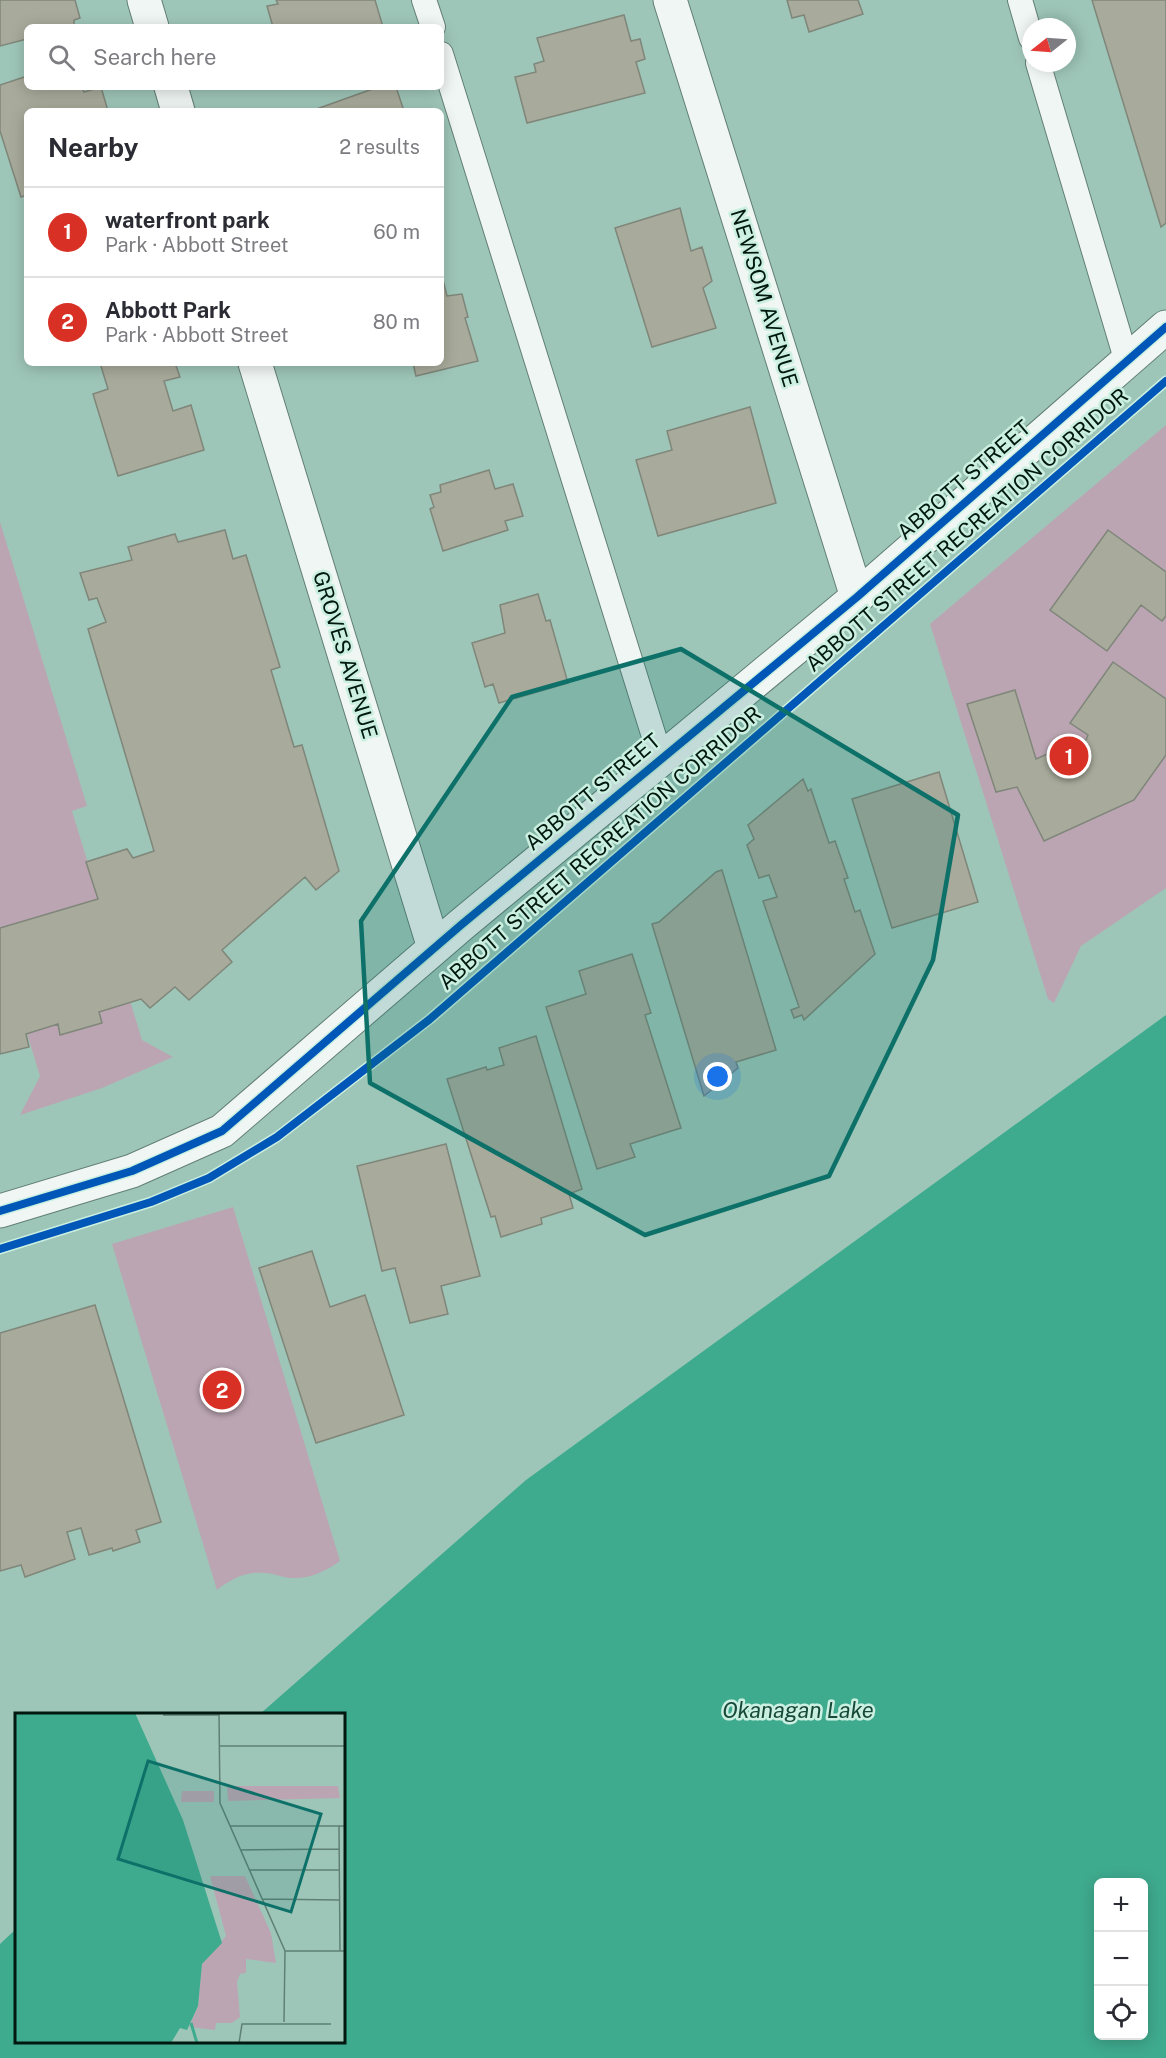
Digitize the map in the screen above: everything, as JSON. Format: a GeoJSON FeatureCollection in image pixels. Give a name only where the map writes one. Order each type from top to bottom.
{"type":"FeatureCollection","features":[{"type":"Feature","properties":{"kind":"street"},"geometry":{"type":"LineString","coordinates":[[144,0],[151,24]]}},
{"type":"Feature","properties":{"kind":"street","name":"NEWSOM AVENUE"},"geometry":{"type":"LineString","coordinates":[[670,0],[857,597]]}},
{"type":"Feature","properties":{"kind":"street"},"geometry":{"type":"LineString","coordinates":[[172,90],[177,108]]}},
{"type":"Feature","properties":{"kind":"street","name":"ABBOTT STREET"},"geometry":{"type":"LineString","coordinates":[[0,1211],[132,1171],[222,1131],[434,948],[857,597],[1166,327]]}},
{"type":"Feature","properties":{"kind":"street","name":"GROVES AVENUE"},"geometry":{"type":"LineString","coordinates":[[256,366],[434,948]]}},
{"type":"Feature","properties":{"kind":"lane"},"geometry":{"type":"LineString","coordinates":[[424,0],[431,24]]}},
{"type":"Feature","properties":{"kind":"lane"},"geometry":{"type":"LineString","coordinates":[[1020,0],[1025,18]]}},
{"type":"Feature","properties":{"kind":"lane"},"geometry":{"type":"LineString","coordinates":[[444,64],[661,759]]}},
{"type":"Feature","properties":{"kind":"lane"},"geometry":{"type":"LineString","coordinates":[[1041,72],[1127,362]]}},
{"type":"Feature","properties":{"kind":"highlighted area"},"geometry":{"type":"Polygon","coordinates":[[[681,649],[958,815],[933,960],[829,1176],[645,1235],[370,1083],[361,921],[512,697],[681,649]]]}},
{"type":"Feature","properties":{"kind":"shaded area"},"geometry":{"type":"Polygon","coordinates":[[[1166,425],[1166,888],[1081,946],[1054,1003],[1048,999],[930,624],[1166,425]]]}},
{"type":"Feature","properties":{"kind":"shaded area"},"geometry":{"type":"Polygon","coordinates":[[[0,522],[87,806],[72,811],[142,1040],[173,1057],[102,1088],[20,1115],[40,1076],[0,945],[0,522]]]}},
{"type":"Feature","properties":{"kind":"shaded area"},"geometry":{"type":"Polygon","coordinates":[[[233,1207],[340,1561],[311,1576],[299,1578],[257,1573],[245,1575],[233,1579],[217,1590],[112,1244],[233,1207]]]}},
{"type":"Feature","properties":{"kind":"water","name":"Okanagan Lake"},"geometry":{"type":"Polygon","coordinates":[[[1166,1015],[1166,2058],[0,2058],[0,1944],[15,1930],[15,2043],[345,2043],[345,1713],[261,1713],[526,1480],[1166,1015]]]}},
{"type":"Feature","properties":{"kind":"building"},"geometry":{"type":"Polygon","coordinates":[[[0,0],[75,0],[80,18],[74,20],[74,24],[24,24],[24,40],[0,46],[0,0]]]}},
{"type":"Feature","properties":{"kind":"building"},"geometry":{"type":"Polygon","coordinates":[[[276,0],[375,0],[382,24],[272,24],[267,6],[278,4],[276,0]]]}},
{"type":"Feature","properties":{"kind":"building"},"geometry":{"type":"Polygon","coordinates":[[[787,0],[858,0],[863,14],[809,32],[804,15],[792,18],[787,0]]]}},
{"type":"Feature","properties":{"kind":"building"},"geometry":{"type":"Polygon","coordinates":[[[1092,0],[1166,0],[1166,223],[1161,227],[1092,0]]]}},
{"type":"Feature","properties":{"kind":"building"},"geometry":{"type":"Polygon","coordinates":[[[624,15],[631,41],[640,39],[645,59],[636,62],[645,93],[527,123],[515,77],[536,72],[534,64],[544,61],[537,38],[624,15]]]}},
{"type":"Feature","properties":{"kind":"building"},"geometry":{"type":"Polygon","coordinates":[[[24,77],[24,90],[83,90],[84,92],[102,90],[107,108],[24,108],[24,196],[21,197],[0,131],[0,85],[24,77]]]}},
{"type":"Feature","properties":{"kind":"building"},"geometry":{"type":"Polygon","coordinates":[[[370,90],[397,90],[403,108],[319,108],[370,90]]]}},
{"type":"Feature","properties":{"kind":"building"},"geometry":{"type":"Polygon","coordinates":[[[680,208],[691,251],[702,247],[712,281],[703,288],[716,328],[652,347],[615,228],[680,208]]]}},
{"type":"Feature","properties":{"kind":"building"},"geometry":{"type":"Polygon","coordinates":[[[444,284],[447,296],[462,294],[468,317],[465,318],[478,361],[416,376],[414,366],[444,366],[444,284]]]}},
{"type":"Feature","properties":{"kind":"building"},"geometry":{"type":"Polygon","coordinates":[[[101,366],[176,366],[180,377],[164,381],[173,411],[191,405],[204,450],[118,476],[93,394],[108,389],[101,366]]]}},
{"type":"Feature","properties":{"kind":"building"},"geometry":{"type":"Polygon","coordinates":[[[750,407],[776,503],[658,536],[636,460],[672,450],[667,431],[750,407]]]}},
{"type":"Feature","properties":{"kind":"building"},"geometry":{"type":"Polygon","coordinates":[[[489,470],[495,489],[513,484],[523,516],[505,521],[508,530],[443,551],[430,509],[434,507],[430,495],[441,492],[440,485],[489,470]]]}},
{"type":"Feature","properties":{"kind":"building"},"geometry":{"type":"Polygon","coordinates":[[[225,530],[233,559],[246,555],[280,667],[271,670],[294,747],[302,745],[339,871],[316,890],[305,877],[222,950],[232,962],[189,1000],[175,987],[150,1008],[141,999],[99,1012],[102,1023],[60,1035],[58,1024],[26,1034],[29,1047],[0,1054],[0,928],[98,899],[86,862],[127,849],[133,858],[154,851],[88,629],[106,622],[97,598],[89,600],[80,573],[132,560],[128,547],[175,534],[178,542],[225,530]]]}},
{"type":"Feature","properties":{"kind":"building"},"geometry":{"type":"Polygon","coordinates":[[[1108,530],[1166,572],[1166,616],[1162,621],[1141,605],[1107,651],[1050,610],[1108,530]]]}},
{"type":"Feature","properties":{"kind":"building"},"geometry":{"type":"Polygon","coordinates":[[[538,594],[546,621],[550,620],[568,683],[499,703],[493,684],[485,687],[472,643],[505,633],[500,605],[538,594]]]}},
{"type":"Feature","properties":{"kind":"building"},"geometry":{"type":"Polygon","coordinates":[[[1113,662],[1166,699],[1166,755],[1134,800],[1044,841],[1017,787],[996,792],[967,704],[1015,690],[1036,759],[1073,743],[1086,740],[1088,735],[1070,723],[1113,662]]]}},
{"type":"Feature","properties":{"kind":"building"},"geometry":{"type":"Polygon","coordinates":[[[939,772],[978,902],[892,928],[852,799],[939,772]]]}},
{"type":"Feature","properties":{"kind":"building"},"geometry":{"type":"Polygon","coordinates":[[[803,779],[808,791],[811,789],[829,843],[835,841],[848,878],[844,879],[855,912],[860,910],[875,954],[804,1020],[802,1015],[794,1018],[791,1010],[799,1007],[763,901],[777,897],[769,875],[759,878],[747,845],[754,839],[748,825],[803,779]]]}},
{"type":"Feature","properties":{"kind":"building"},"geometry":{"type":"Polygon","coordinates":[[[722,870],[776,1050],[736,1062],[738,1068],[704,1096],[652,924],[659,922],[716,872],[722,870]]]}},
{"type":"Feature","properties":{"kind":"building"},"geometry":{"type":"Polygon","coordinates":[[[632,954],[651,1013],[645,1015],[681,1128],[630,1144],[635,1157],[597,1169],[546,1007],[586,994],[579,971],[632,954]]]}},
{"type":"Feature","properties":{"kind":"building"},"geometry":{"type":"Polygon","coordinates":[[[536,1036],[582,1189],[569,1194],[573,1208],[541,1218],[542,1224],[501,1237],[495,1216],[491,1217],[447,1079],[486,1067],[487,1070],[504,1065],[499,1048],[536,1036]]]}},
{"type":"Feature","properties":{"kind":"building"},"geometry":{"type":"Polygon","coordinates":[[[446,1144],[480,1276],[441,1286],[448,1314],[410,1323],[395,1268],[382,1271],[357,1166],[446,1144]]]}},
{"type":"Feature","properties":{"kind":"building"},"geometry":{"type":"Polygon","coordinates":[[[312,1251],[330,1307],[365,1295],[404,1415],[316,1443],[259,1268],[312,1251]]]}},
{"type":"Feature","properties":{"kind":"building"},"geometry":{"type":"Polygon","coordinates":[[[95,1305],[161,1522],[136,1530],[140,1542],[113,1551],[112,1548],[89,1555],[81,1528],[67,1532],[75,1559],[25,1577],[21,1565],[0,1571],[0,1333],[95,1305]]]}},
{"type":"Feature","properties":{"kind":"cycle path","name":"ABBOTT STREET RECREATION CORRIDOR"},"geometry":{"type":"LineString","coordinates":[[0,1211],[132,1171],[222,1131],[461,925],[857,597],[1166,327]]}},
{"type":"Feature","properties":{"kind":"cycle path","name":"ABBOTT STREET RECREATION CORRIDOR"},"geometry":{"type":"LineString","coordinates":[[0,1249],[151,1202],[209,1178],[277,1137],[430,1019],[1166,381]]}},
{"type":"Feature","properties":{"kind":"place","name":"waterfront park"},"geometry":{"type":"Point","coordinates":[1069,756]}},
{"type":"Feature","properties":{"kind":"place","name":"Abbott Park"},"geometry":{"type":"Point","coordinates":[222,1390]}}]}
